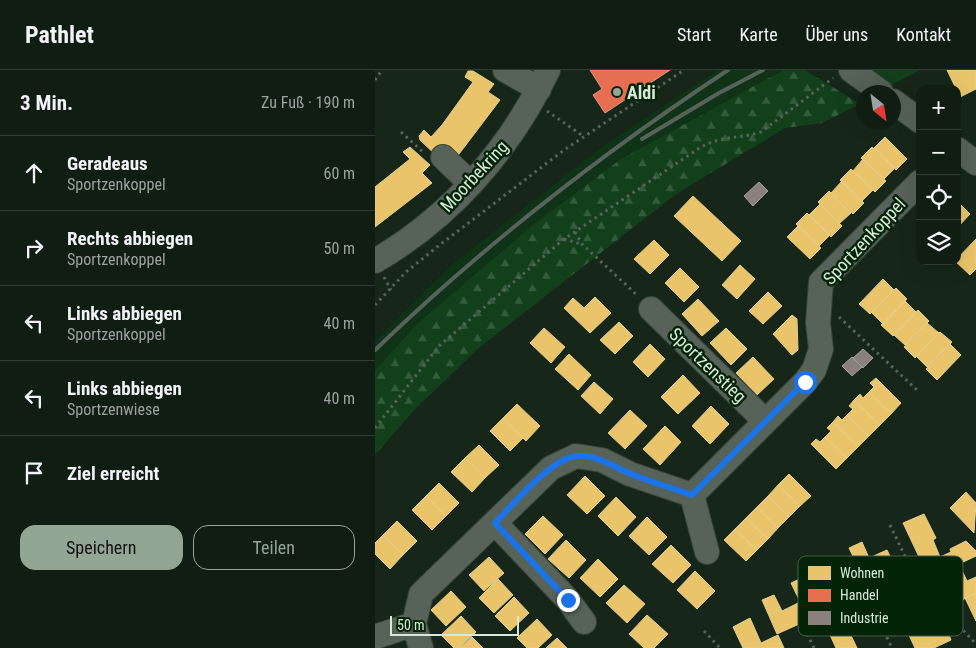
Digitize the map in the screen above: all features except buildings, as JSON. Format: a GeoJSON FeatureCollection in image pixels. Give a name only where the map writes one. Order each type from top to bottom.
{"type":"FeatureCollection","features":[{"type":"Feature","properties":{"kind":"street"},"geometry":{"type":"LineString","coordinates":[[505,70],[540,87]]}},
{"type":"Feature","properties":{"kind":"street"},"geometry":{"type":"LineString","coordinates":[[845,72],[868,85]]}},
{"type":"Feature","properties":{"kind":"street","name":"Moorbekring"},"geometry":{"type":"LineString","coordinates":[[378,251],[435,217],[471,184],[505,145],[540,87]]}},
{"type":"Feature","properties":{"kind":"street"},"geometry":{"type":"LineString","coordinates":[[901,108],[916,118]]}},
{"type":"Feature","properties":{"kind":"street"},"geometry":{"type":"LineString","coordinates":[[961,152],[976,163]]}},
{"type":"Feature","properties":{"kind":"street"},"geometry":{"type":"LineString","coordinates":[[443,157],[471,184]]}},
{"type":"Feature","properties":{"kind":"street","name":"Sportzenkoppel"},"geometry":{"type":"LineString","coordinates":[[692,495],[805,382],[819,359],[821,349],[818,323],[821,282],[916,186]]}},
{"type":"Feature","properties":{"kind":"street","name":"Sportzenstieg"},"geometry":{"type":"LineString","coordinates":[[651,309],[765,421]]}},
{"type":"Feature","properties":{"kind":"street"},"geometry":{"type":"LineString","coordinates":[[421,648],[414,624],[421,594],[551,468],[576,456],[602,460],[630,474],[692,495],[707,552]]}},
{"type":"Feature","properties":{"kind":"street"},"geometry":{"type":"LineString","coordinates":[[495,523],[568,600],[584,622]]}},
{"type":"Feature","properties":{"kind":"street"},"geometry":{"type":"LineString","coordinates":[[375,637],[414,624]]}},
{"type":"Feature","properties":{"kind":"path"},"geometry":{"type":"LineString","coordinates":[[375,80],[382,70]]}},
{"type":"Feature","properties":{"kind":"path"},"geometry":{"type":"LineString","coordinates":[[375,304],[406,272],[583,136],[684,70]]}},
{"type":"Feature","properties":{"kind":"path"},"geometry":{"type":"LineString","coordinates":[[375,428],[439,346],[563,239],[701,147],[723,138],[752,135],[761,132],[845,72]]}},
{"type":"Feature","properties":{"kind":"path"},"geometry":{"type":"LineString","coordinates":[[540,87],[583,136]]}},
{"type":"Feature","properties":{"kind":"path"},"geometry":{"type":"LineString","coordinates":[[575,232],[582,244],[651,309]]}},
{"type":"Feature","properties":{"kind":"path"},"geometry":{"type":"LineString","coordinates":[[563,239],[582,244]]}},
{"type":"Feature","properties":{"kind":"path"},"geometry":{"type":"LineString","coordinates":[[820,299],[917,390]]}},
{"type":"Feature","properties":{"kind":"path"},"geometry":{"type":"LineString","coordinates":[[890,525],[905,556]]}},
{"type":"Feature","properties":{"kind":"path"},"geometry":{"type":"LineString","coordinates":[[963,630],[976,644]]}},
{"type":"Feature","properties":{"kind":"path"},"geometry":{"type":"LineString","coordinates":[[704,631],[720,648]]}},
{"type":"Feature","properties":{"kind":"path"},"geometry":{"type":"LineString","coordinates":[[808,636],[814,648]]}},
{"type":"Feature","properties":{"kind":"path"},"geometry":{"type":"LineString","coordinates":[[886,636],[892,648]]}},
{"type":"Feature","properties":{"kind":"shaded area"},"geometry":{"type":"Polygon","coordinates":[[[718,70],[783,70],[621,159],[534,224],[418,323],[375,370],[375,341],[451,265],[606,144],[718,70]]]}},
{"type":"Feature","properties":{"kind":"green space"},"geometry":{"type":"Polygon","coordinates":[[[783,70],[805,70],[856,102],[856,106],[822,123],[785,128],[676,194],[480,347],[416,408],[375,455],[375,370],[418,323],[534,224],[621,159],[783,70]]]}},
{"type":"Feature","properties":{"kind":"green space"},"geometry":{"type":"Polygon","coordinates":[[[852,70],[920,70],[891,85],[872,85],[852,70]]]}},
{"type":"Feature","properties":{"kind":"railway"},"geometry":{"type":"LineString","coordinates":[[375,350],[458,274],[545,202],[590,167],[728,70]]}},
{"type":"Feature","properties":{"kind":"railway"},"geometry":{"type":"LineString","coordinates":[[642,139],[719,93],[763,70]]}},
{"type":"Feature","properties":{"kind":"place","name":"Aldi"},"geometry":{"type":"Point","coordinates":[617,92]}},
{"type":"Feature","properties":{"kind":"route"},"geometry":{"type":"LineString","coordinates":[[568,600],[495,523],[528,488],[551,468],[576,456],[602,460],[630,474],[692,495],[805,382]]}}]}
